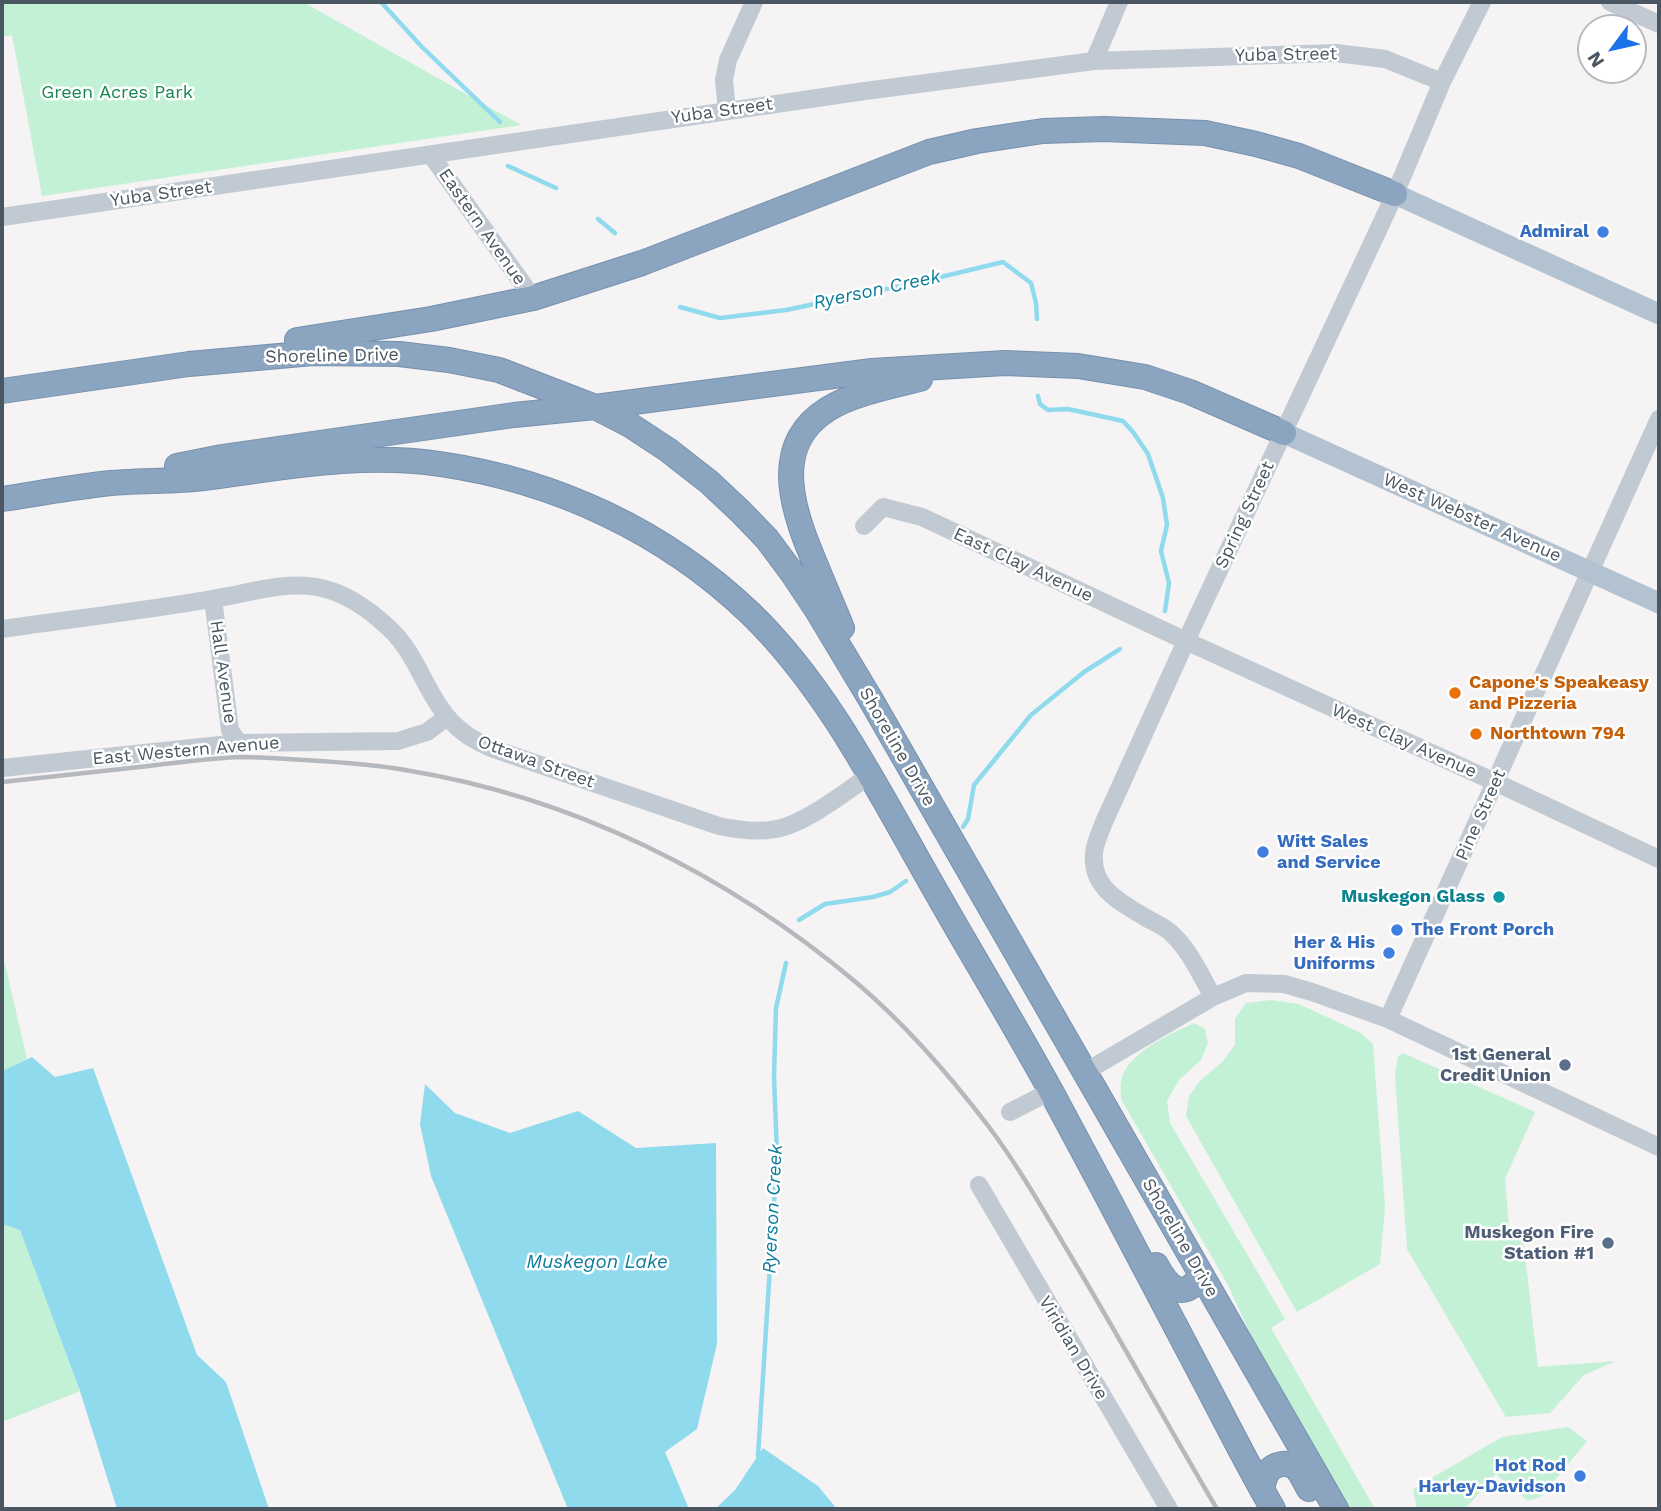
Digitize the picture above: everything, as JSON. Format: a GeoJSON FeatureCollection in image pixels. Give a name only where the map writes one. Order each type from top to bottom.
{"type":"FeatureCollection","features":[{"type":"Feature","properties":{"kind":"highway"},"geometry":{"type":"LineString","coordinates":[[2,391],[188,364],[290,342],[431,319],[533,298],[642,263],[929,152],[977,141],[1043,131],[1135,130],[1205,133],[1300,156],[1395,194]]}},
{"type":"Feature","properties":{"kind":"highway","name":"Shoreline Drive"},"geometry":{"type":"LineString","coordinates":[[188,364],[313,352],[399,354],[499,370],[595,407],[630,425],[709,482],[741,512],[793,574],[871,700],[1336,1509]]}},
{"type":"Feature","properties":{"kind":"highway"},"geometry":{"type":"LineString","coordinates":[[2,499],[105,484],[222,457],[514,415],[872,371],[963,365],[1005,363],[1078,366],[1145,377],[1236,410],[1284,433]]}},
{"type":"Feature","properties":{"kind":"highway"},"geometry":{"type":"LineString","coordinates":[[871,700],[796,514],[791,478],[797,442],[817,417],[830,408],[868,393],[963,365]]}},
{"type":"Feature","properties":{"kind":"highway"},"geometry":{"type":"LineString","coordinates":[[105,484],[193,479],[346,460],[402,459],[445,464],[522,481],[604,512],[652,537],[723,589],[780,645],[805,676],[869,776],[1051,1091],[1267,1500]]}},
{"type":"Feature","properties":{"kind":"highway"},"geometry":{"type":"LineString","coordinates":[[869,776],[875,763],[887,761],[893,766],[993,936],[1034,984]]}},
{"type":"Feature","properties":{"kind":"highway"},"geometry":{"type":"LineString","coordinates":[[1051,1091],[1114,1186],[1163,1278],[1177,1290],[1184,1290],[1190,1288],[1201,1275]]}},
{"type":"Feature","properties":{"kind":"highway"},"geometry":{"type":"LineString","coordinates":[[1267,1500],[1264,1480],[1269,1470],[1290,1464],[1296,1468],[1321,1509]]}},
{"type":"Feature","properties":{"kind":"main road"},"geometry":{"type":"LineString","coordinates":[[1395,194],[1659,314]]}},
{"type":"Feature","properties":{"kind":"main road","name":"West Webster Avenue"},"geometry":{"type":"LineString","coordinates":[[1284,433],[1659,603]]}},
{"type":"Feature","properties":{"kind":"street"},"geometry":{"type":"LineString","coordinates":[[727,111],[724,80],[727,60],[754,2]]}},
{"type":"Feature","properties":{"kind":"street"},"geometry":{"type":"LineString","coordinates":[[1094,61],[1119,2]]}},
{"type":"Feature","properties":{"kind":"street","name":"Spring Street"},"geometry":{"type":"LineString","coordinates":[[1213,996],[1170,931],[1111,895],[1102,886],[1093,862],[1095,847],[1186,641],[1395,194],[1442,82],[1482,2]]}},
{"type":"Feature","properties":{"kind":"street"},"geometry":{"type":"LineString","coordinates":[[1610,2],[1659,24]]}},
{"type":"Feature","properties":{"kind":"street","name":"Yuba Street"},"geometry":{"type":"LineString","coordinates":[[2,217],[727,111],[1094,61],[1336,53],[1385,59],[1442,82]]}},
{"type":"Feature","properties":{"kind":"street","name":"Eastern Avenue"},"geometry":{"type":"LineString","coordinates":[[431,155],[533,298]]}},
{"type":"Feature","properties":{"kind":"street","name":"Pine Street"},"geometry":{"type":"LineString","coordinates":[[1388,1019],[1659,419]]}},
{"type":"Feature","properties":{"kind":"street","name":"East Clay Avenue"},"geometry":{"type":"LineString","coordinates":[[864,526],[883,507],[922,517],[1186,641]]}},
{"type":"Feature","properties":{"kind":"street","name":"Ottawa Street"},"geometry":{"type":"LineString","coordinates":[[2,629],[213,599],[282,586],[298,585],[333,590],[354,601],[391,630],[406,646],[447,717],[461,731],[491,748],[719,827],[737,830],[773,830],[789,826],[869,776]]}},
{"type":"Feature","properties":{"kind":"street","name":"Hall Avenue"},"geometry":{"type":"LineString","coordinates":[[213,599],[230,730],[239,743]]}},
{"type":"Feature","properties":{"kind":"street","name":"West Clay Avenue"},"geometry":{"type":"LineString","coordinates":[[1186,641],[1659,859]]}},
{"type":"Feature","properties":{"kind":"street","name":"East Western Avenue"},"geometry":{"type":"LineString","coordinates":[[2,768],[239,743],[398,741],[427,732],[447,717]]}},
{"type":"Feature","properties":{"kind":"street"},"geometry":{"type":"LineString","coordinates":[[1085,1072],[1213,996],[1246,983],[1284,984],[1388,1019],[1659,1147]]}},
{"type":"Feature","properties":{"kind":"street"},"geometry":{"type":"LineString","coordinates":[[1010,1112],[1051,1091]]}},
{"type":"Feature","properties":{"kind":"street","name":"Viridian Drive"},"geometry":{"type":"LineString","coordinates":[[979,1185],[1169,1509]]}},
{"type":"Feature","properties":{"kind":"green space","name":"Green Acres Park"},"geometry":{"type":"Polygon","coordinates":[[[2,2],[303,2],[521,125],[42,196],[12,35],[2,37],[2,2]]]}},
{"type":"Feature","properties":{"kind":"green space"},"geometry":{"type":"Polygon","coordinates":[[[2,951],[27,1059],[2,1071],[2,951]]]}},
{"type":"Feature","properties":{"kind":"green space"},"geometry":{"type":"Polygon","coordinates":[[[1271,1000],[1299,1004],[1361,1033],[1373,1044],[1385,1207],[1380,1264],[1297,1312],[1186,1116],[1189,1096],[1235,1045],[1235,1019],[1246,1003],[1271,1000]]]}},
{"type":"Feature","properties":{"kind":"green space"},"geometry":{"type":"Polygon","coordinates":[[[1194,1023],[1205,1029],[1208,1043],[1201,1060],[1179,1080],[1167,1101],[1170,1123],[1285,1319],[1271,1328],[1375,1509],[1346,1509],[1269,1375],[1228,1285],[1121,1099],[1121,1082],[1131,1062],[1150,1046],[1194,1023]]]}},
{"type":"Feature","properties":{"kind":"green space"},"geometry":{"type":"Polygon","coordinates":[[[1403,1053],[1535,1112],[1505,1179],[1510,1239],[1523,1238],[1538,1367],[1616,1361],[1584,1375],[1550,1413],[1506,1417],[1407,1249],[1395,1075],[1398,1056],[1403,1053]]]}},
{"type":"Feature","properties":{"kind":"green space"},"geometry":{"type":"Polygon","coordinates":[[[2,1224],[20,1230],[80,1391],[2,1422],[2,1224]]]}},
{"type":"Feature","properties":{"kind":"green space"},"geometry":{"type":"Polygon","coordinates":[[[1568,1427],[1587,1441],[1542,1496],[1528,1501],[1496,1474],[1465,1509],[1417,1509],[1413,1489],[1502,1437],[1568,1427]]]}},
{"type":"Feature","properties":{"kind":"water"},"geometry":{"type":"Polygon","coordinates":[[[32,1057],[55,1077],[93,1068],[197,1355],[226,1382],[269,1509],[117,1509],[80,1391],[20,1230],[2,1224],[2,1071],[32,1057]]]}},
{"type":"Feature","properties":{"kind":"water","name":"Muskegon Lake"},"geometry":{"type":"Polygon","coordinates":[[[425,1084],[455,1113],[510,1133],[578,1111],[636,1148],[716,1143],[717,1344],[697,1429],[665,1452],[689,1509],[568,1509],[431,1176],[420,1124],[425,1084]]]}},
{"type":"Feature","properties":{"kind":"water"},"geometry":{"type":"Polygon","coordinates":[[[763,1448],[818,1486],[837,1509],[715,1509],[735,1490],[763,1448]]]}},
{"type":"Feature","properties":{"kind":"waterway","name":"Ryerson Creek"},"geometry":{"type":"LineString","coordinates":[[381,2],[421,46],[500,122]]}},
{"type":"Feature","properties":{"kind":"waterway","name":"Ryerson Creek"},"geometry":{"type":"LineString","coordinates":[[508,166],[556,188]]}},
{"type":"Feature","properties":{"kind":"waterway","name":"Ryerson Creek"},"geometry":{"type":"LineString","coordinates":[[598,219],[615,233]]}},
{"type":"Feature","properties":{"kind":"waterway","name":"Ryerson Creek"},"geometry":{"type":"LineString","coordinates":[[680,307],[720,318],[786,310],[1003,262],[1031,283],[1037,319]]}},
{"type":"Feature","properties":{"kind":"waterway","name":"Ryerson Creek"},"geometry":{"type":"LineString","coordinates":[[1038,396],[1040,404],[1048,410],[1068,409],[1123,421],[1148,454],[1163,498],[1167,525],[1161,551],[1169,583],[1165,611]]}},
{"type":"Feature","properties":{"kind":"waterway","name":"Ryerson Creek"},"geometry":{"type":"LineString","coordinates":[[963,827],[968,819],[974,785],[1031,715],[1084,672],[1120,649]]}},
{"type":"Feature","properties":{"kind":"waterway","name":"Ryerson Creek"},"geometry":{"type":"LineString","coordinates":[[799,920],[825,904],[873,897],[890,892],[906,881]]}},
{"type":"Feature","properties":{"kind":"waterway","name":"Ryerson Creek"},"geometry":{"type":"LineString","coordinates":[[758,1456],[777,1155],[774,1077],[776,1008],[786,963]]}},
{"type":"Feature","properties":{"kind":"railway"},"geometry":{"type":"LineString","coordinates":[[2,782],[242,757],[405,770],[467,782],[588,821],[646,846],[756,908],[808,945],[876,1000],[911,1034],[989,1127],[1088,1285],[1217,1509]]}},
{"type":"Feature","properties":{"kind":"place","name":"Admiral"},"geometry":{"type":"Point","coordinates":[1603,232]}},
{"type":"Feature","properties":{"kind":"place","name":"Capone's Speakeasy and Pizzeria"},"geometry":{"type":"Point","coordinates":[1455,693]}},
{"type":"Feature","properties":{"kind":"place","name":"Northtown 794"},"geometry":{"type":"Point","coordinates":[1476,734]}},
{"type":"Feature","properties":{"kind":"place","name":"Witt Sales and Service"},"geometry":{"type":"Point","coordinates":[1263,852]}},
{"type":"Feature","properties":{"kind":"place","name":"Muskegon Glass"},"geometry":{"type":"Point","coordinates":[1499,897]}},
{"type":"Feature","properties":{"kind":"place","name":"The Front Porch"},"geometry":{"type":"Point","coordinates":[1397,930]}},
{"type":"Feature","properties":{"kind":"place","name":"Her & His Uniforms"},"geometry":{"type":"Point","coordinates":[1389,953]}},
{"type":"Feature","properties":{"kind":"place","name":"1st General Credit Union"},"geometry":{"type":"Point","coordinates":[1565,1065]}},
{"type":"Feature","properties":{"kind":"place","name":"Muskegon Fire Station #1"},"geometry":{"type":"Point","coordinates":[1608,1243]}},
{"type":"Feature","properties":{"kind":"place","name":"Hot Rod Harley-Davidson"},"geometry":{"type":"Point","coordinates":[1580,1476]}}]}
